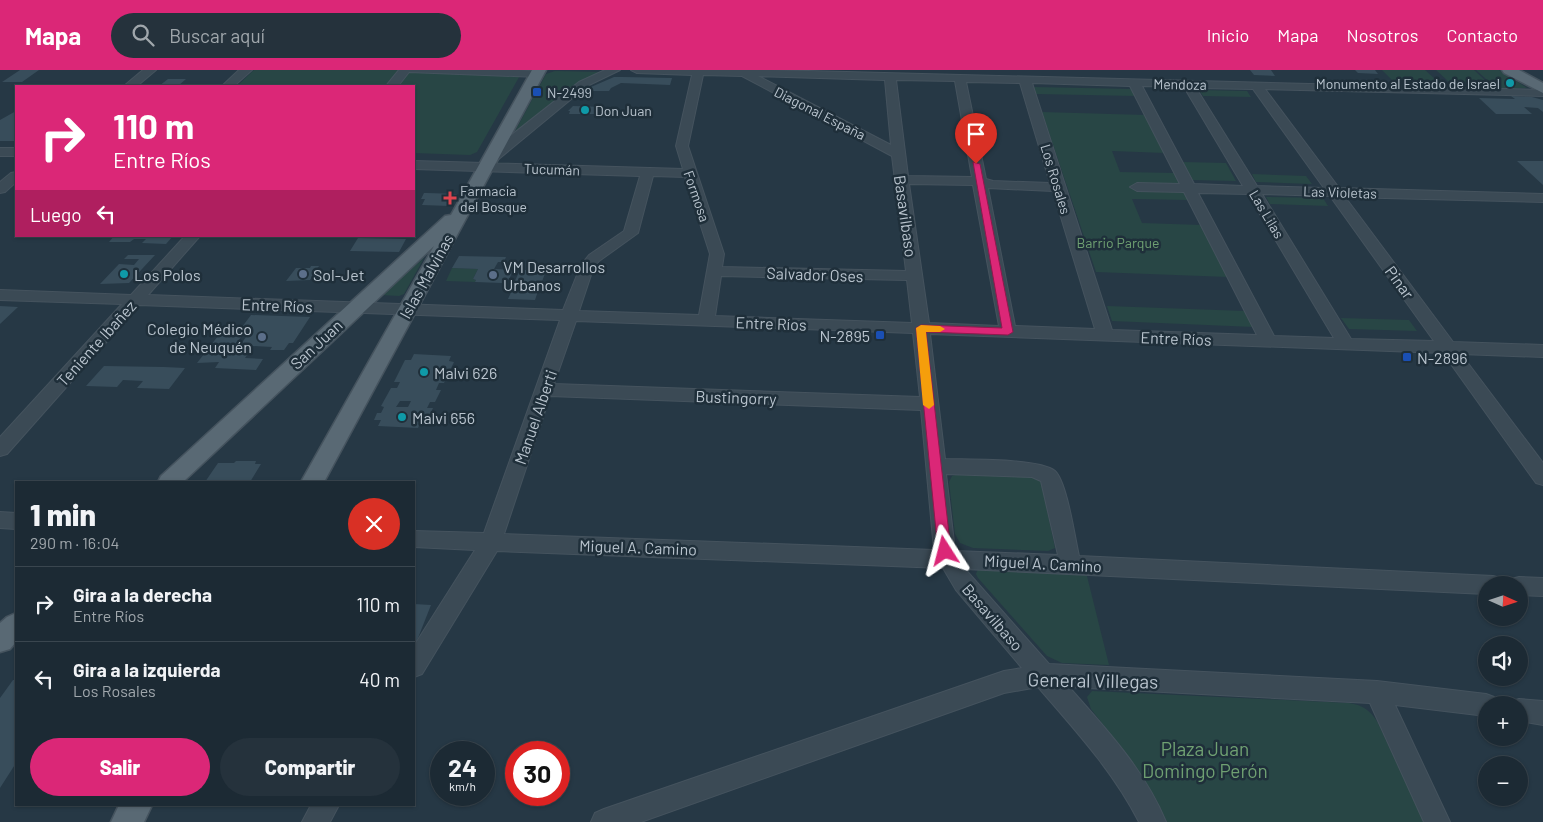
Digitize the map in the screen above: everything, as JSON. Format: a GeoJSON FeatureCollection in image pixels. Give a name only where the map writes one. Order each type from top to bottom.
{"type":"FeatureCollection","features":[{"type":"Feature","properties":{"kind":"main road"},"geometry":{"type":"LineString","coordinates":[[1509,70],[1543,89]]}},
{"type":"Feature","properties":{"kind":"main road"},"geometry":{"type":"LineString","coordinates":[[1526,70],[1543,80]]}},
{"type":"Feature","properties":{"kind":"main road","name":"Islas Malvinas"},"geometry":{"type":"LineString","coordinates":[[314,481],[538,72]]}},
{"type":"Feature","properties":{"kind":"main road","name":"San Juan"},"geometry":{"type":"LineString","coordinates":[[170,481],[464,207]]}},
{"type":"Feature","properties":{"kind":"main road"},"geometry":{"type":"LineString","coordinates":[[0,640],[15,626]]}},
{"type":"Feature","properties":{"kind":"main road"},"geometry":{"type":"LineString","coordinates":[[127,822],[135,806]]}},
{"type":"Feature","properties":{"kind":"street"},"geometry":{"type":"LineString","coordinates":[[131,85],[150,70]]}},
{"type":"Feature","properties":{"kind":"street"},"geometry":{"type":"LineString","coordinates":[[229,85],[246,70]]}},
{"type":"Feature","properties":{"kind":"street"},"geometry":{"type":"LineString","coordinates":[[393,85],[404,70]]}},
{"type":"Feature","properties":{"kind":"street"},"geometry":{"type":"LineString","coordinates":[[413,70],[538,72]]}},
{"type":"Feature","properties":{"kind":"street"},"geometry":{"type":"LineString","coordinates":[[488,163],[583,84],[614,70]]}},
{"type":"Feature","properties":{"kind":"street","name":"Mendoza"},"geometry":{"type":"LineString","coordinates":[[637,70],[890,76],[924,74],[960,78],[1025,80],[1543,93]]}},
{"type":"Feature","properties":{"kind":"street"},"geometry":{"type":"LineString","coordinates":[[1219,70],[1229,85]]}},
{"type":"Feature","properties":{"kind":"street","name":"Diagonal España"},"geometry":{"type":"LineString","coordinates":[[738,71],[898,154]]}},
{"type":"Feature","properties":{"kind":"street","name":"Formosa"},"geometry":{"type":"LineString","coordinates":[[698,72],[682,142],[682,151],[717,254],[706,321]]}},
{"type":"Feature","properties":{"kind":"street","name":"Basavilbaso"},"geometry":{"type":"LineString","coordinates":[[890,76],[901,180],[921,328],[942,540],[948,559],[964,584],[1115,758],[1135,786],[1153,822]]}},
{"type":"Feature","properties":{"kind":"street"},"geometry":{"type":"LineString","coordinates":[[960,78],[1008,332]]}},
{"type":"Feature","properties":{"kind":"street","name":"Los Rosales"},"geometry":{"type":"LineString","coordinates":[[1025,80],[1105,335]]}},
{"type":"Feature","properties":{"kind":"street"},"geometry":{"type":"LineString","coordinates":[[1134,82],[1268,341]]}},
{"type":"Feature","properties":{"kind":"street","name":"Las Lilas"},"geometry":{"type":"LineString","coordinates":[[1188,84],[1346,344]]}},
{"type":"Feature","properties":{"kind":"street","name":"Pinar"},"geometry":{"type":"LineString","coordinates":[[1257,86],[1543,478]]}},
{"type":"Feature","properties":{"kind":"street"},"geometry":{"type":"LineString","coordinates":[[0,152],[15,152]]}},
{"type":"Feature","properties":{"kind":"street","name":"Tucumán"},"geometry":{"type":"LineString","coordinates":[[415,164],[488,163],[689,172]]}},
{"type":"Feature","properties":{"kind":"street","name":"Manuel Alberti"},"geometry":{"type":"LineString","coordinates":[[415,664],[491,542],[589,262],[631,233],[648,171]]}},
{"type":"Feature","properties":{"kind":"street"},"geometry":{"type":"LineString","coordinates":[[0,189],[15,177]]}},
{"type":"Feature","properties":{"kind":"street"},"geometry":{"type":"LineString","coordinates":[[901,180],[979,181],[992,185],[1058,183]]}},
{"type":"Feature","properties":{"kind":"street","name":"Las Violetas"},"geometry":{"type":"LineString","coordinates":[[1137,187],[1543,198]]}},
{"type":"Feature","properties":{"kind":"street","name":"Teniente Ibañez"},"geometry":{"type":"LineString","coordinates":[[0,449],[192,237]]}},
{"type":"Feature","properties":{"kind":"street","name":"Salvador Oses"},"geometry":{"type":"LineString","coordinates":[[715,271],[914,276]]}},
{"type":"Feature","properties":{"kind":"street","name":"Entre Ríos"},"geometry":{"type":"LineString","coordinates":[[0,295],[1543,351]]}},
{"type":"Feature","properties":{"kind":"street","name":"Bustingorry"},"geometry":{"type":"LineString","coordinates":[[544,390],[928,404]]}},
{"type":"Feature","properties":{"kind":"street"},"geometry":{"type":"LineString","coordinates":[[935,466],[1030,469],[1044,473],[1053,484],[1070,565]]}},
{"type":"Feature","properties":{"kind":"street"},"geometry":{"type":"LineString","coordinates":[[0,520],[15,521]]}},
{"type":"Feature","properties":{"kind":"street","name":"Miguel A. Camino"},"geometry":{"type":"LineString","coordinates":[[415,539],[948,559],[1478,584]]}},
{"type":"Feature","properties":{"kind":"street"},"geometry":{"type":"LineString","coordinates":[[1528,586],[1543,587]]}},
{"type":"Feature","properties":{"kind":"street","name":"General Villegas"},"geometry":{"type":"LineString","coordinates":[[604,822],[1004,682],[1044,675],[1377,692],[1478,704]]}},
{"type":"Feature","properties":{"kind":"street"},"geometry":{"type":"LineString","coordinates":[[1377,692],[1437,822]]}},
{"type":"Feature","properties":{"kind":"street"},"geometry":{"type":"LineString","coordinates":[[1528,711],[1543,713]]}},
{"type":"Feature","properties":{"kind":"street"},"geometry":{"type":"LineString","coordinates":[[315,822],[325,806]]}},
{"type":"Feature","properties":{"kind":"green space"},"geometry":{"type":"Polygon","coordinates":[[[254,70],[523,70],[477,152],[470,155],[415,153],[415,85],[238,85],[254,70]]]}},
{"type":"Feature","properties":{"kind":"green space"},"geometry":{"type":"Polygon","coordinates":[[[1382,70],[1425,70],[1437,81],[1392,80],[1382,70]]]}},
{"type":"Feature","properties":{"kind":"green space"},"geometry":{"type":"Polygon","coordinates":[[[1436,70],[1474,70],[1488,83],[1449,82],[1436,70]]]}},
{"type":"Feature","properties":{"kind":"green space"},"geometry":{"type":"Polygon","coordinates":[[[1476,70],[1499,70],[1527,88],[1496,88],[1476,70]]]}},
{"type":"Feature","properties":{"kind":"green space"},"geometry":{"type":"Polygon","coordinates":[[[555,71],[601,72],[583,80],[518,133],[514,133],[546,74],[555,71]]]}},
{"type":"Feature","properties":{"kind":"green space"},"geometry":{"type":"Polygon","coordinates":[[[1033,87],[1132,89],[1136,96],[1036,94],[1033,87]]]}},
{"type":"Feature","properties":{"kind":"green space"},"geometry":{"type":"Polygon","coordinates":[[[1199,90],[1247,91],[1251,97],[1203,96],[1199,90]]]}},
{"type":"Feature","properties":{"kind":"green space","name":"Barrio Parque"},"geometry":{"type":"Polygon","coordinates":[[[1042,112],[1146,115],[1165,153],[1112,151],[1120,172],[1175,173],[1189,200],[1132,199],[1142,223],[1202,225],[1228,277],[1096,272],[1042,112]]]}},
{"type":"Feature","properties":{"kind":"green space"},"geometry":{"type":"Polygon","coordinates":[[[1183,162],[1226,163],[1236,181],[1192,180],[1183,162]]]}},
{"type":"Feature","properties":{"kind":"green space"},"geometry":{"type":"Polygon","coordinates":[[[1252,174],[1306,176],[1312,184],[1256,182],[1252,174]]]}},
{"type":"Feature","properties":{"kind":"green space"},"geometry":{"type":"Polygon","coordinates":[[[1266,197],[1323,198],[1328,206],[1270,204],[1266,197]]]}},
{"type":"Feature","properties":{"kind":"green space"},"geometry":{"type":"Polygon","coordinates":[[[424,258],[404,294],[399,296],[381,295],[424,258]]]}},
{"type":"Feature","properties":{"kind":"green space"},"geometry":{"type":"Polygon","coordinates":[[[452,268],[478,269],[473,279],[476,280],[475,282],[446,281],[452,268]]]}},
{"type":"Feature","properties":{"kind":"green space"},"geometry":{"type":"Polygon","coordinates":[[[1107,306],[1245,311],[1254,327],[1112,321],[1107,306]]]}},
{"type":"Feature","properties":{"kind":"green space"},"geometry":{"type":"Polygon","coordinates":[[[1341,318],[1409,320],[1417,331],[1349,329],[1341,318]]]}},
{"type":"Feature","properties":{"kind":"green space"},"geometry":{"type":"Polygon","coordinates":[[[957,474],[1030,477],[1041,481],[1055,548],[1048,551],[973,548],[960,543],[955,534],[949,482],[952,476],[957,474]]]}},
{"type":"Feature","properties":{"kind":"green space"},"geometry":{"type":"Polygon","coordinates":[[[978,569],[1086,572],[1109,665],[1062,663],[1047,656],[978,578],[976,574],[978,569]]]}},
{"type":"Feature","properties":{"kind":"green space","name":"Plaza Juan Domingo Perón"},"geometry":{"type":"Polygon","coordinates":[[[1092,691],[1349,703],[1358,705],[1369,712],[1378,723],[1424,822],[1167,822],[1137,769],[1091,709],[1087,697],[1092,691]]]}},
{"type":"Feature","properties":{"kind":"building"},"geometry":{"type":"Polygon","coordinates":[[[20,70],[39,70],[22,82],[2,82],[20,70]]]}},
{"type":"Feature","properties":{"kind":"building"},"geometry":{"type":"Polygon","coordinates":[[[1250,70],[1271,70],[1275,76],[1254,75],[1250,70]]]}},
{"type":"Feature","properties":{"kind":"building"},"geometry":{"type":"Polygon","coordinates":[[[1355,70],[1375,70],[1378,74],[1358,73],[1355,70]]]}},
{"type":"Feature","properties":{"kind":"building"},"geometry":{"type":"Polygon","coordinates":[[[614,77],[672,78],[670,85],[621,83],[609,91],[590,91],[591,87],[614,77]]]}},
{"type":"Feature","properties":{"kind":"building"},"geometry":{"type":"Polygon","coordinates":[[[168,79],[186,79],[179,85],[160,85],[168,79]]]}},
{"type":"Feature","properties":{"kind":"building"},"geometry":{"type":"Polygon","coordinates":[[[1511,96],[1532,97],[1543,100],[1543,112],[1538,108],[1524,107],[1532,114],[1496,114],[1479,98],[1515,99],[1511,96]]]}},
{"type":"Feature","properties":{"kind":"building","name":"Don Juan"},"geometry":{"type":"Polygon","coordinates":[[[573,106],[603,107],[600,114],[569,114],[570,111],[568,111],[573,106]]]}},
{"type":"Feature","properties":{"kind":"building"},"geometry":{"type":"Polygon","coordinates":[[[15,112],[15,141],[0,141],[0,120],[15,112]]]}},
{"type":"Feature","properties":{"kind":"building"},"geometry":{"type":"Polygon","coordinates":[[[1517,161],[1543,161],[1543,185],[1517,161]]]}},
{"type":"Feature","properties":{"kind":"building"},"geometry":{"type":"Polygon","coordinates":[[[424,193],[457,194],[450,206],[422,205],[425,199],[421,199],[424,193]]]}},
{"type":"Feature","properties":{"kind":"building"},"geometry":{"type":"Polygon","coordinates":[[[113,237],[172,237],[166,244],[142,243],[146,239],[134,239],[130,242],[109,242],[113,237]]]}},
{"type":"Feature","properties":{"kind":"building"},"geometry":{"type":"Polygon","coordinates":[[[358,238],[406,239],[399,252],[350,251],[358,238]]]}},
{"type":"Feature","properties":{"kind":"building","name":"Los Polos"},"geometry":{"type":"Polygon","coordinates":[[[128,255],[155,255],[129,283],[100,284],[119,264],[134,265],[139,259],[124,259],[128,255]]]}},
{"type":"Feature","properties":{"kind":"building"},"geometry":{"type":"Polygon","coordinates":[[[459,256],[506,257],[504,262],[498,262],[494,269],[513,270],[509,280],[504,280],[502,283],[475,282],[476,280],[473,279],[478,269],[452,268],[459,256]]]}},
{"type":"Feature","properties":{"kind":"building","name":"Sol-Jet"},"geometry":{"type":"Polygon","coordinates":[[[311,266],[319,266],[310,280],[286,281],[296,268],[310,268],[311,266]]]}},
{"type":"Feature","properties":{"kind":"building"},"geometry":{"type":"Polygon","coordinates":[[[520,270],[530,270],[528,275],[537,275],[538,271],[546,271],[541,284],[534,284],[532,288],[539,288],[535,300],[508,299],[513,288],[521,288],[523,284],[514,283],[520,270]]]}},
{"type":"Feature","properties":{"kind":"building"},"geometry":{"type":"Polygon","coordinates":[[[0,306],[18,307],[0,324],[0,306]]]}},
{"type":"Feature","properties":{"kind":"building"},"geometry":{"type":"Polygon","coordinates":[[[251,315],[310,317],[293,343],[289,343],[284,350],[270,350],[272,347],[253,346],[245,358],[263,359],[256,370],[215,368],[219,362],[197,363],[218,336],[241,337],[229,353],[234,354],[253,327],[242,327],[251,315]]]}},
{"type":"Feature","properties":{"kind":"building"},"geometry":{"type":"Polygon","coordinates":[[[414,354],[451,356],[449,361],[454,362],[444,383],[439,383],[436,390],[441,390],[435,402],[430,402],[427,408],[433,408],[427,421],[421,421],[418,428],[378,426],[381,420],[374,420],[377,413],[381,413],[384,407],[381,406],[391,388],[397,388],[400,382],[394,382],[405,360],[411,360],[414,354]],[[400,401],[396,407],[408,407],[411,401],[400,401]]]}},
{"type":"Feature","properties":{"kind":"building"},"geometry":{"type":"Polygon","coordinates":[[[104,366],[185,368],[169,389],[137,388],[143,381],[123,380],[117,387],[86,386],[104,366]]]}},
{"type":"Feature","properties":{"kind":"building"},"geometry":{"type":"Polygon","coordinates":[[[236,461],[256,461],[255,464],[261,464],[251,481],[206,481],[218,463],[234,463],[236,461]]]}},
{"type":"Feature","properties":{"kind":"building"},"geometry":{"type":"Polygon","coordinates":[[[415,604],[431,605],[416,643],[415,604]]]}},
{"type":"Feature","properties":{"kind":"building"},"geometry":{"type":"Polygon","coordinates":[[[13,680],[15,680],[15,765],[0,788],[0,698],[13,680]]]}},
{"type":"Feature","properties":{"kind":"slow traffic"},"geometry":{"type":"LineString","coordinates":[[929,405],[921,328],[940,329]]}},
{"type":"Feature","properties":{"kind":"place","name":"Monumento al Estado de Israel"},"geometry":{"type":"Point","coordinates":[1510,83]}},
{"type":"Feature","properties":{"kind":"place","name":"N-2499"},"geometry":{"type":"Point","coordinates":[537,92]}},
{"type":"Feature","properties":{"kind":"place","name":"Don Juan"},"geometry":{"type":"Point","coordinates":[585,110]}},
{"type":"Feature","properties":{"kind":"place","name":"Farmacia del Bosque"},"geometry":{"type":"Point","coordinates":[450,198]}},
{"type":"Feature","properties":{"kind":"place","name":"Los Polos"},"geometry":{"type":"Point","coordinates":[124,274]}},
{"type":"Feature","properties":{"kind":"place","name":"Sol-Jet"},"geometry":{"type":"Point","coordinates":[303,274]}},
{"type":"Feature","properties":{"kind":"place","name":"VM Desarrollos Urbanos"},"geometry":{"type":"Point","coordinates":[493,275]}},
{"type":"Feature","properties":{"kind":"place","name":"N-2895"},"geometry":{"type":"Point","coordinates":[880,335]}},
{"type":"Feature","properties":{"kind":"place","name":"Colegio Médico de Neuquén"},"geometry":{"type":"Point","coordinates":[262,337]}},
{"type":"Feature","properties":{"kind":"place","name":"N-2896"},"geometry":{"type":"Point","coordinates":[1407,357]}},
{"type":"Feature","properties":{"kind":"place","name":"Malvi 626"},"geometry":{"type":"Point","coordinates":[424,372]}},
{"type":"Feature","properties":{"kind":"place","name":"Malvi 656"},"geometry":{"type":"Point","coordinates":[402,417]}},
{"type":"Feature","properties":{"kind":"route"},"geometry":{"type":"LineString","coordinates":[[945,551],[942,540],[921,328],[1008,332],[976,164]]}}]}
